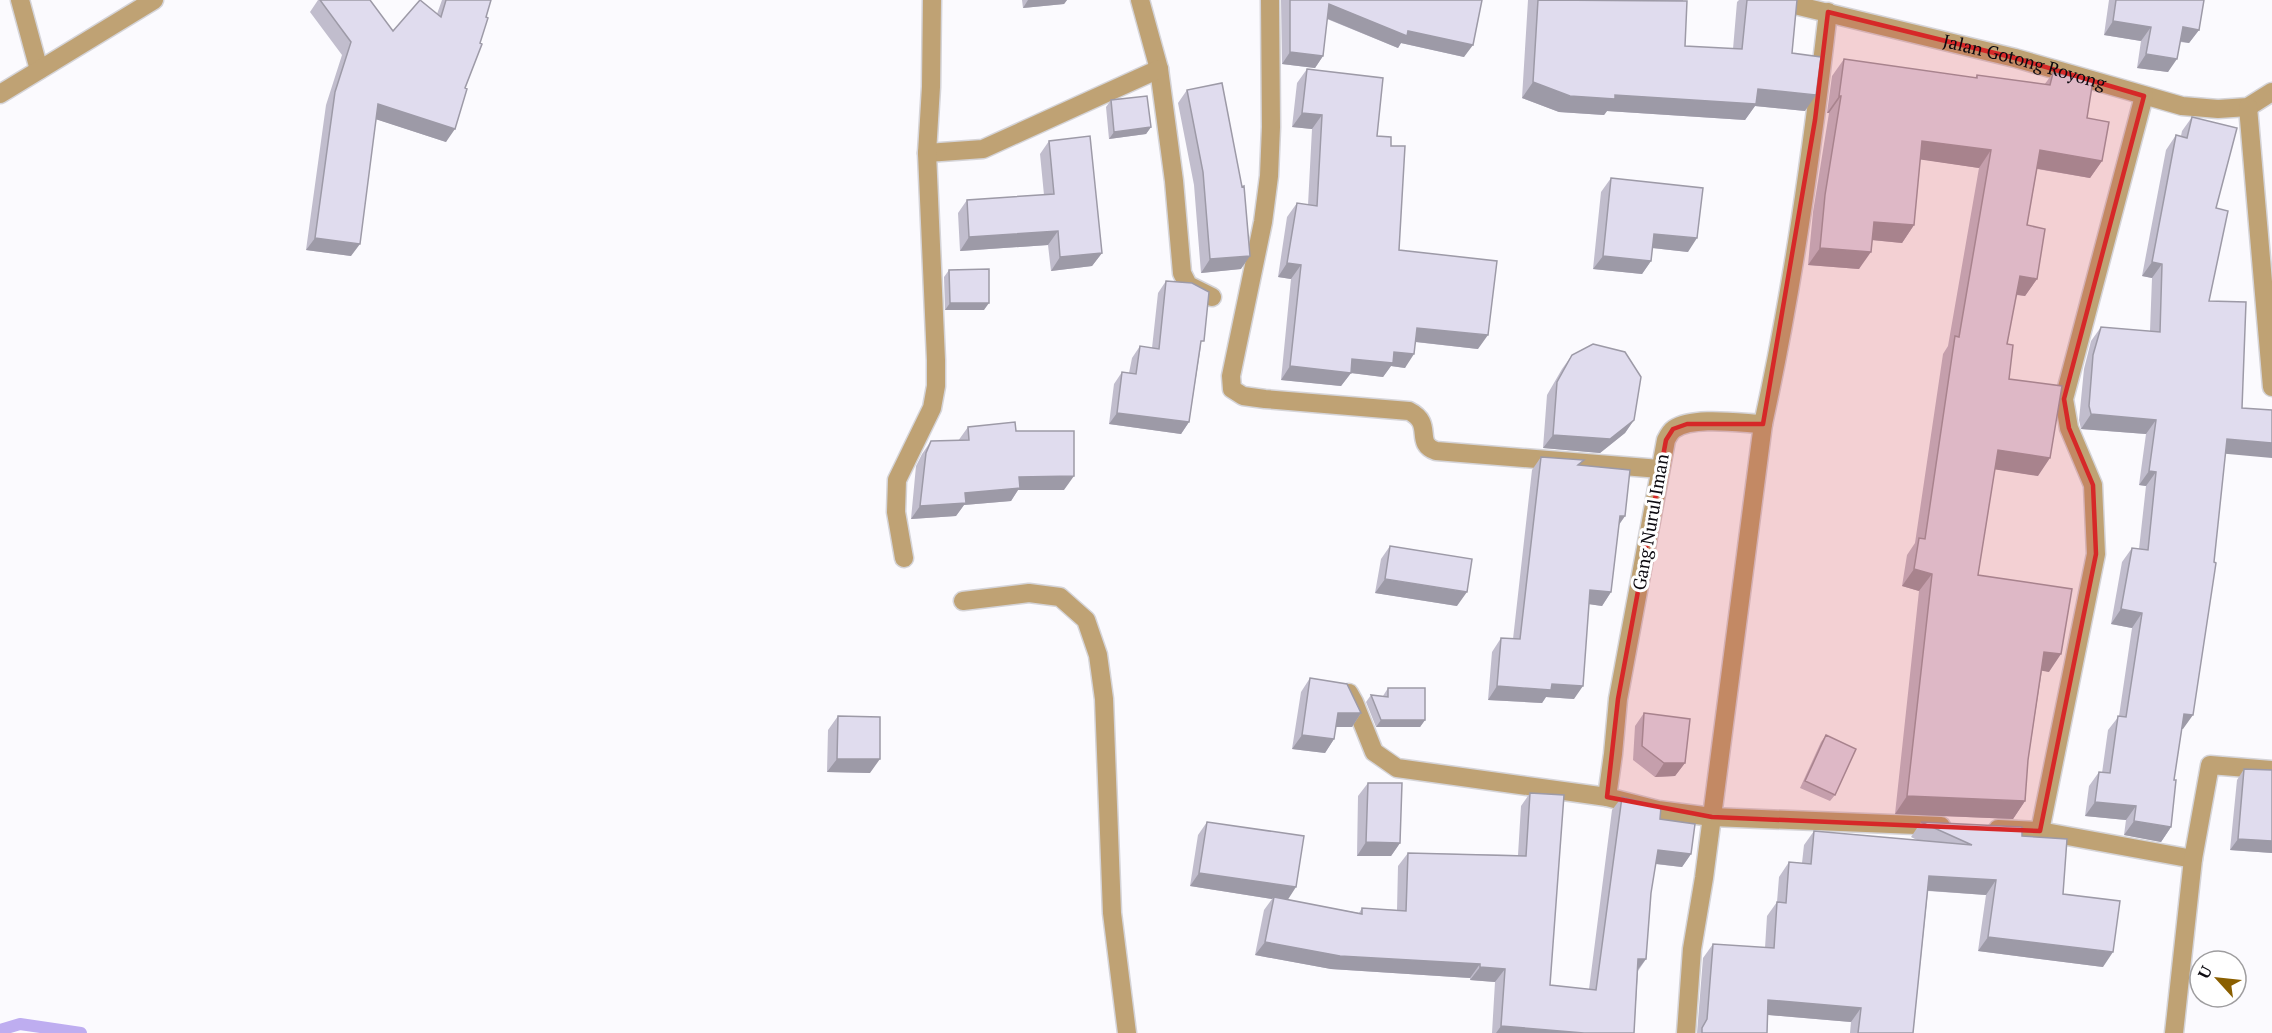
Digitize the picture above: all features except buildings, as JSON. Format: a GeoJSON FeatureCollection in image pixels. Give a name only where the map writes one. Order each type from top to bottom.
{"type":"FeatureCollection","features":[{"type":"Feature","properties":{"kind":"street"},"geometry":{"type":"LineString","coordinates":[[20,0],[39,70]]}},
{"type":"Feature","properties":{"kind":"street"},"geometry":{"type":"LineString","coordinates":[[0,94],[154,0]]}},
{"type":"Feature","properties":{"kind":"street"},"geometry":{"type":"LineString","coordinates":[[904,558],[896,512],[897,480],[932,408],[936,386],[927,153],[931,87],[932,0]]}},
{"type":"Feature","properties":{"kind":"street"},"geometry":{"type":"LineString","coordinates":[[1140,0],[1159,69],[1174,182],[1182,273],[1188,285],[1212,297]]}},
{"type":"Feature","properties":{"kind":"street"},"geometry":{"type":"LineString","coordinates":[[1270,0],[1269,176],[1263,222],[1232,376],[1232,389],[1243,396],[1265,399],[1409,411],[1419,416],[1425,443],[1428,448],[1436,451],[1660,469]]}},
{"type":"Feature","properties":{"kind":"street","name":"Jalan Gotong Royong"},"geometry":{"type":"LineString","coordinates":[[1774,0],[2015,58],[2182,106],[2218,109],[2248,107],[2272,92]]}},
{"type":"Feature","properties":{"kind":"street"},"geometry":{"type":"LineString","coordinates":[[1686,1033],[1692,949],[1712,817],[1763,424],[1777,358],[1801,211],[1828,12]]}},
{"type":"Feature","properties":{"kind":"street"},"geometry":{"type":"LineString","coordinates":[[927,153],[982,149],[1159,69]]}},
{"type":"Feature","properties":{"kind":"street"},"geometry":{"type":"LineString","coordinates":[[2040,831],[2096,554],[2093,485],[2068,428],[2064,399],[2144,96]]}},
{"type":"Feature","properties":{"kind":"street"},"geometry":{"type":"LineString","coordinates":[[2248,107],[2272,387]]}},
{"type":"Feature","properties":{"kind":"street","name":"Gang Nurul Iman"},"geometry":{"type":"LineString","coordinates":[[1607,797],[1614,754],[1618,699],[1666,440],[1673,429],[1699,422],[1763,424]]}},
{"type":"Feature","properties":{"kind":"street"},"geometry":{"type":"LineString","coordinates":[[963,601],[1029,592],[1060,597],[1086,620],[1098,655],[1104,699],[1112,913],[1127,1033]]}},
{"type":"Feature","properties":{"kind":"street"},"geometry":{"type":"LineString","coordinates":[[1344,686],[1354,702],[1374,752],[1397,768],[1607,797],[1658,810],[1712,817],[1958,827]]}},
{"type":"Feature","properties":{"kind":"street"},"geometry":{"type":"LineString","coordinates":[[2174,1033],[2193,859],[2210,765],[2272,770]]}},
{"type":"Feature","properties":{"kind":"street"},"geometry":{"type":"LineString","coordinates":[[1981,828],[2040,831],[2193,859]]}},
{"type":"Feature","properties":{"kind":"highlighted area"},"geometry":{"type":"Polygon","coordinates":[[[1828,12],[2015,58],[2144,96],[2064,399],[2069,428],[2093,485],[2096,554],[2040,831],[1712,817],[1607,797],[1618,699],[1666,440],[1673,429],[1687,424],[1763,424],[1815,120],[1828,12]]]}},
{"type":"Feature","properties":{"kind":"waterway"},"geometry":{"type":"LineString","coordinates":[[0,1030],[20,1024],[81,1033]]}}]}
